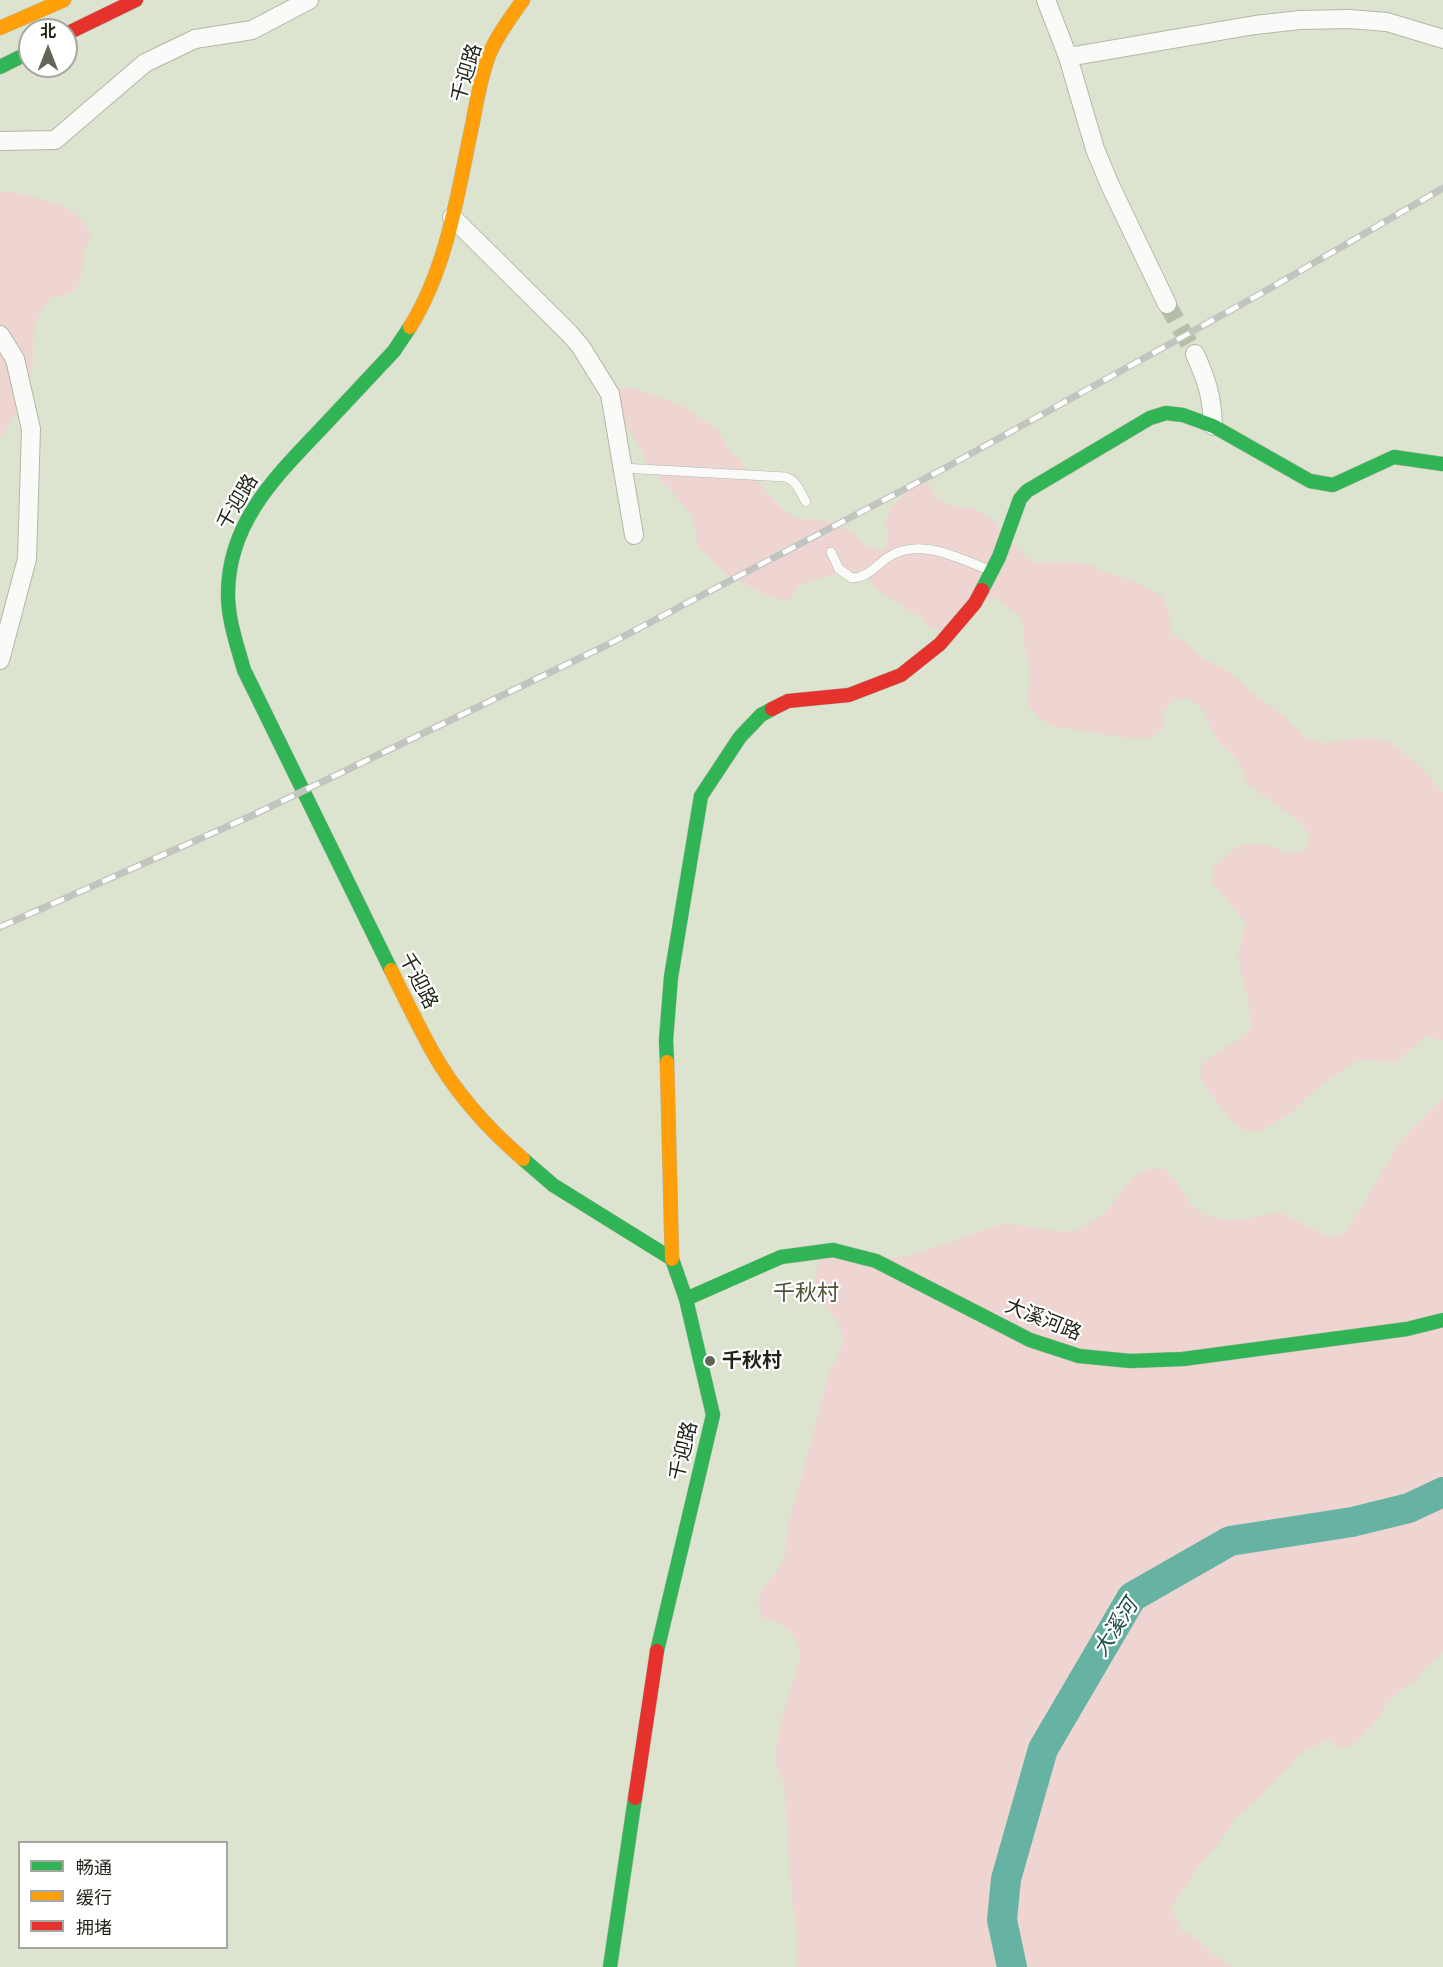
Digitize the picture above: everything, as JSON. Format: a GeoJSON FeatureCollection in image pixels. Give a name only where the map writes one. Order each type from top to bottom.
{"type":"FeatureCollection","features":[{"type":"Feature","properties":{"kind":"main road"},"geometry":{"type":"LineString","coordinates":[[0,28],[64,0]]}},
{"type":"Feature","properties":{"kind":"main road"},"geometry":{"type":"LineString","coordinates":[[78,28],[136,0]]}},
{"type":"Feature","properties":{"kind":"main road","name":"千迎路"},"geometry":{"type":"LineString","coordinates":[[522,0],[490,53],[480,82],[452,217],[436,274],[424,304],[394,351],[270,483],[244,525],[235,546],[228,594],[230,619],[244,670],[432,1051],[465,1100],[504,1143],[553,1185],[672,1259],[686,1299],[713,1415],[658,1643],[610,1967]]}},
{"type":"Feature","properties":{"kind":"main road"},"geometry":{"type":"LineString","coordinates":[[0,67],[18,58]]}},
{"type":"Feature","properties":{"kind":"main road"},"geometry":{"type":"LineString","coordinates":[[672,1259],[666,1040],[671,977],[701,796],[740,737],[761,715],[789,701],[849,694],[901,675],[940,644],[975,603],[999,557],[1020,499],[1027,491],[1150,418],[1166,413],[1183,415],[1213,426],[1310,481],[1333,485],[1394,457],[1443,464]]}},
{"type":"Feature","properties":{"kind":"main road","name":"大溪河路"},"geometry":{"type":"LineString","coordinates":[[686,1299],[782,1257],[833,1251],[876,1261],[1030,1340],[1079,1356],[1130,1361],[1183,1359],[1407,1329],[1443,1320]]}},
{"type":"Feature","properties":{"kind":"street"},"geometry":{"type":"LineString","coordinates":[[0,141],[55,140],[144,63],[195,39],[252,30],[309,0]]}},
{"type":"Feature","properties":{"kind":"street"},"geometry":{"type":"LineString","coordinates":[[1046,0],[1068,57],[1099,158],[1167,304]]}},
{"type":"Feature","properties":{"kind":"street"},"geometry":{"type":"LineString","coordinates":[[1068,57],[1255,25],[1300,20],[1349,18],[1387,22],[1443,39]]}},
{"type":"Feature","properties":{"kind":"street"},"geometry":{"type":"LineString","coordinates":[[452,217],[570,333],[610,394],[634,535]]}},
{"type":"Feature","properties":{"kind":"street"},"geometry":{"type":"LineString","coordinates":[[0,335],[15,359],[31,429],[27,559],[0,660]]}},
{"type":"Feature","properties":{"kind":"street"},"geometry":{"type":"LineString","coordinates":[[1195,354],[1212,399],[1213,426]]}},
{"type":"Feature","properties":{"kind":"lane"},"geometry":{"type":"LineString","coordinates":[[622,468],[785,477],[796,483],[806,502]]}},
{"type":"Feature","properties":{"kind":"lane"},"geometry":{"type":"LineString","coordinates":[[831,552],[839,569],[852,578],[867,575],[896,553],[915,549],[948,554],[992,571]]}},
{"type":"Feature","properties":{"kind":"shaded area"},"geometry":{"type":"Polygon","coordinates":[[[0,191],[35,197],[72,211],[85,225],[91,237],[85,250],[79,284],[70,293],[53,296],[42,309],[35,325],[33,364],[28,386],[0,438],[0,191]]]}},
{"type":"Feature","properties":{"kind":"shaded area"},"geometry":{"type":"Polygon","coordinates":[[[631,387],[685,407],[719,431],[727,446],[781,508],[797,518],[838,523],[867,547],[885,549],[888,534],[885,521],[893,506],[908,490],[927,482],[937,498],[952,506],[973,508],[991,518],[1030,562],[1069,562],[1090,565],[1106,573],[1126,578],[1163,596],[1170,616],[1171,634],[1186,642],[1199,655],[1235,676],[1248,689],[1285,717],[1305,738],[1326,743],[1360,738],[1380,738],[1396,746],[1443,792],[1443,1040],[1424,1037],[1396,1063],[1365,1060],[1349,1065],[1308,1096],[1290,1114],[1258,1132],[1243,1130],[1230,1120],[1201,1081],[1201,1065],[1240,1038],[1251,1027],[1248,998],[1243,985],[1238,954],[1246,924],[1212,882],[1214,867],[1240,844],[1271,846],[1287,854],[1305,851],[1310,836],[1303,825],[1248,784],[1235,756],[1222,746],[1204,712],[1191,699],[1175,699],[1163,712],[1163,730],[1150,738],[1126,738],[1056,727],[1041,720],[1028,704],[1030,666],[1025,650],[1022,619],[997,598],[984,601],[945,632],[927,627],[919,616],[877,590],[867,578],[854,573],[836,573],[800,585],[789,601],[773,598],[727,575],[698,547],[693,516],[646,462],[641,449],[613,405],[610,389],[631,387]]]}},
{"type":"Feature","properties":{"kind":"shaded area"},"geometry":{"type":"Polygon","coordinates":[[[1443,1098],[1443,1653],[1424,1669],[1414,1682],[1401,1690],[1388,1703],[1355,1744],[1339,1749],[1328,1739],[1300,1754],[1264,1793],[1235,1819],[1214,1850],[1201,1863],[1171,1909],[1181,1930],[1196,1938],[1231,1967],[797,1967],[797,1930],[792,1901],[784,1783],[776,1767],[776,1752],[781,1721],[800,1656],[797,1641],[789,1630],[763,1617],[758,1605],[763,1589],[784,1561],[787,1530],[831,1367],[842,1345],[840,1327],[815,1290],[818,1254],[883,1259],[916,1254],[1004,1223],[1074,1231],[1108,1210],[1134,1176],[1150,1169],[1165,1169],[1189,1202],[1204,1215],[1225,1220],[1240,1220],[1279,1212],[1331,1238],[1347,1231],[1401,1140],[1443,1098]]]}},
{"type":"Feature","properties":{"kind":"waterway","name":"大溪河"},"geometry":{"type":"LineString","coordinates":[[1012,1967],[1002,1920],[1006,1879],[1043,1749],[1132,1597],[1230,1541],[1352,1522],[1409,1508],[1443,1492]]}},
{"type":"Feature","properties":{"kind":"tunnel"},"geometry":{"type":"LineString","coordinates":[[1167,304],[1195,354]]}},
{"type":"Feature","properties":{"kind":"railway"},"geometry":{"type":"LineString","coordinates":[[0,927],[251,816],[607,645],[945,468],[1262,293],[1443,188]]}},
{"type":"Feature","properties":{"kind":"traffic: fast"},"geometry":{"type":"LineString","coordinates":[[0,67],[18,58]]}},
{"type":"Feature","properties":{"kind":"traffic: fast"},"geometry":{"type":"LineString","coordinates":[[391,970],[244,670],[231,623],[228,594],[230,569],[236,546],[257,504],[286,466],[394,351],[410,327]]}},
{"type":"Feature","properties":{"kind":"traffic: fast"},"geometry":{"type":"LineString","coordinates":[[982,590],[999,557],[1020,499],[1027,491],[1150,418],[1166,413],[1183,415],[1213,426],[1310,481],[1333,485],[1394,457],[1443,464]]}},
{"type":"Feature","properties":{"kind":"traffic: fast"},"geometry":{"type":"LineString","coordinates":[[667,1062],[666,1040],[671,977],[701,796],[740,737],[761,715],[772,709]]}},
{"type":"Feature","properties":{"kind":"traffic: fast"},"geometry":{"type":"LineString","coordinates":[[523,1159],[553,1185],[672,1259],[686,1299],[713,1415],[657,1651]]}},
{"type":"Feature","properties":{"kind":"traffic: fast"},"geometry":{"type":"LineString","coordinates":[[686,1299],[781,1257],[833,1250],[876,1261],[1030,1340],[1079,1356],[1130,1361],[1183,1359],[1407,1329],[1443,1320]]}},
{"type":"Feature","properties":{"kind":"traffic: fast"},"geometry":{"type":"LineString","coordinates":[[610,1967],[635,1798]]}},
{"type":"Feature","properties":{"kind":"traffic: slow"},"geometry":{"type":"LineString","coordinates":[[0,28],[64,0]]}},
{"type":"Feature","properties":{"kind":"traffic: slow"},"geometry":{"type":"LineString","coordinates":[[410,327],[423,304],[443,253],[486,63],[500,33],[523,0]]}},
{"type":"Feature","properties":{"kind":"traffic: slow"},"geometry":{"type":"LineString","coordinates":[[391,970],[431,1049],[450,1080],[484,1122],[523,1159]]}},
{"type":"Feature","properties":{"kind":"traffic: slow"},"geometry":{"type":"LineString","coordinates":[[667,1062],[672,1259]]}},
{"type":"Feature","properties":{"kind":"traffic: jam"},"geometry":{"type":"LineString","coordinates":[[78,28],[136,0]]}},
{"type":"Feature","properties":{"kind":"traffic: jam"},"geometry":{"type":"LineString","coordinates":[[772,709],[788,701],[849,695],[901,675],[940,644],[975,603],[982,590]]}},
{"type":"Feature","properties":{"kind":"traffic: jam"},"geometry":{"type":"LineString","coordinates":[[635,1798],[657,1651]]}},
{"type":"Feature","properties":{"kind":"place","name":"千秋村"},"geometry":{"type":"Point","coordinates":[710,1361]}},
{"type":"Feature","properties":{"kind":"district","name":"千秋村"},"geometry":{"type":"Point","coordinates":[806,1294]}}]}
